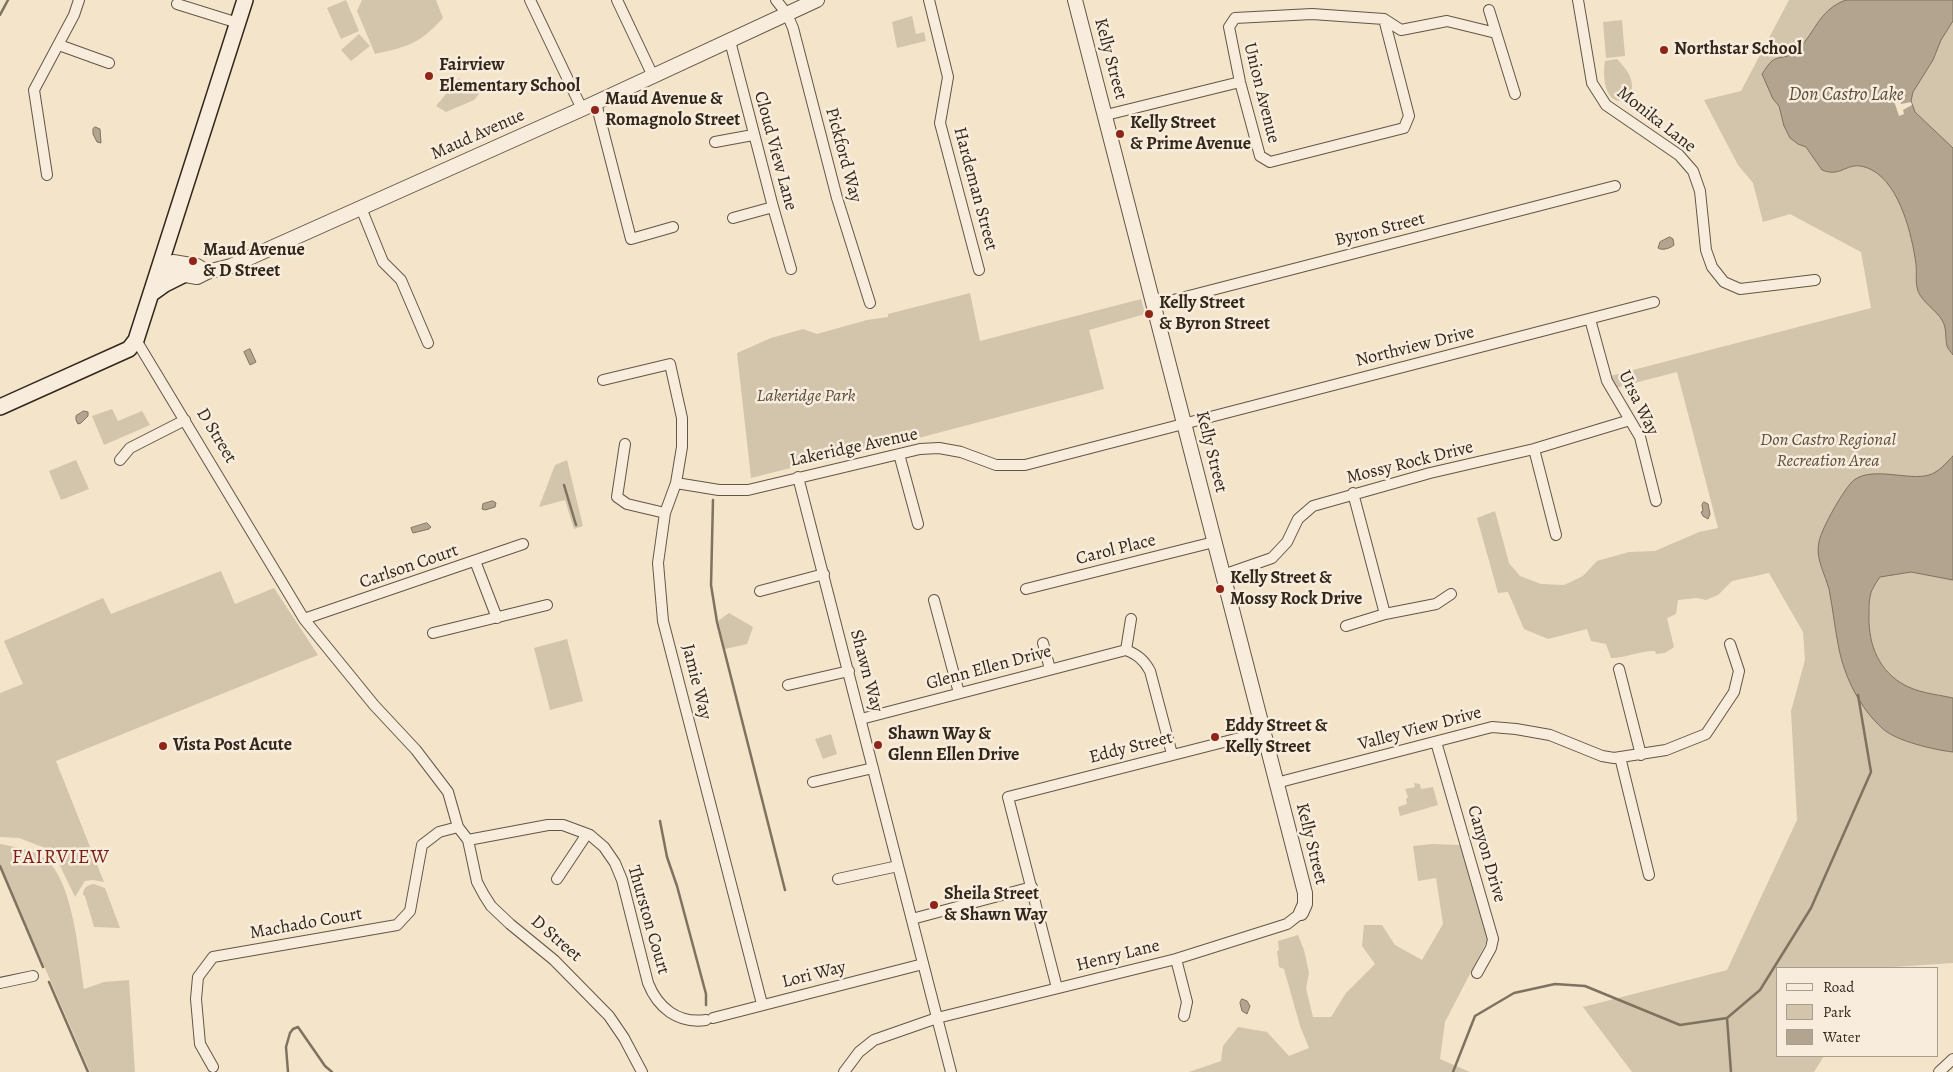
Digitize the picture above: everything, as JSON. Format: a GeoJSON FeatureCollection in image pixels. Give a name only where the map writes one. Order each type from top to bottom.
{"type":"FeatureCollection","features":[{"type":"Feature","properties":{"kind":"main road"},"geometry":{"type":"LineString","coordinates":[[0,407],[129,349],[136,340],[245,0]]}},
{"type":"Feature","properties":{"kind":"main road"},"geometry":{"type":"LineString","coordinates":[[151,294],[183,275]]}},
{"type":"Feature","properties":{"kind":"street"},"geometry":{"type":"LineString","coordinates":[[47,174],[34,90],[59,46],[79,0]]}},
{"type":"Feature","properties":{"kind":"street"},"geometry":{"type":"LineString","coordinates":[[530,0],[582,109]]}},
{"type":"Feature","properties":{"kind":"street"},"geometry":{"type":"LineString","coordinates":[[617,0],[653,76]]}},
{"type":"Feature","properties":{"kind":"street","name":"Pickford Way"},"geometry":{"type":"LineString","coordinates":[[776,0],[787,14],[793,28],[837,198],[870,303]]}},
{"type":"Feature","properties":{"kind":"street","name":"Maud Avenue"},"geometry":{"type":"LineString","coordinates":[[160,268],[197,277],[207,272],[231,266],[596,103],[817,0]]}},
{"type":"Feature","properties":{"kind":"street","name":"Hardeman Street"},"geometry":{"type":"LineString","coordinates":[[929,0],[948,77],[940,123],[980,270]]}},
{"type":"Feature","properties":{"kind":"street","name":"Kelly Street"},"geometry":{"type":"LineString","coordinates":[[1075,0],[1305,894],[1305,904],[1301,913]]}},
{"type":"Feature","properties":{"kind":"street","name":"Monika Lane"},"geometry":{"type":"LineString","coordinates":[[1578,0],[1592,83],[1606,105],[1679,155],[1693,171],[1700,191],[1706,250],[1712,267],[1724,282],[1740,289],[1815,280]]}},
{"type":"Feature","properties":{"kind":"street"},"geometry":{"type":"LineString","coordinates":[[177,4],[238,23]]}},
{"type":"Feature","properties":{"kind":"street"},"geometry":{"type":"LineString","coordinates":[[1489,10],[1515,94]]}},
{"type":"Feature","properties":{"kind":"street","name":"Union Avenue"},"geometry":{"type":"LineString","coordinates":[[1312,14],[1384,18],[1409,116],[1404,128],[1270,162],[1260,156],[1240,82],[1229,27],[1235,18],[1312,14]]}},
{"type":"Feature","properties":{"kind":"street"},"geometry":{"type":"LineString","coordinates":[[1384,18],[1401,30],[1447,21],[1496,33]]}},
{"type":"Feature","properties":{"kind":"street","name":"Cloud View Lane"},"geometry":{"type":"LineString","coordinates":[[730,41],[753,134],[791,268]]}},
{"type":"Feature","properties":{"kind":"street"},"geometry":{"type":"LineString","coordinates":[[59,46],[109,62]]}},
{"type":"Feature","properties":{"kind":"street"},"geometry":{"type":"LineString","coordinates":[[1106,115],[1240,82]]}},
{"type":"Feature","properties":{"kind":"street"},"geometry":{"type":"LineString","coordinates":[[596,103],[631,239],[673,227]]}},
{"type":"Feature","properties":{"kind":"street"},"geometry":{"type":"LineString","coordinates":[[715,142],[753,134]]}},
{"type":"Feature","properties":{"kind":"street","name":"Byron Street"},"geometry":{"type":"LineString","coordinates":[[1154,305],[1614,186]]}},
{"type":"Feature","properties":{"kind":"street"},"geometry":{"type":"LineString","coordinates":[[361,208],[382,262],[401,280],[428,344]]}},
{"type":"Feature","properties":{"kind":"street"},"geometry":{"type":"LineString","coordinates":[[733,218],[773,208]]}},
{"type":"Feature","properties":{"kind":"street"},"geometry":{"type":"LineString","coordinates":[[160,268],[173,262],[197,266],[207,272]]}},
{"type":"Feature","properties":{"kind":"street","name":"Northview Drive"},"geometry":{"type":"LineString","coordinates":[[1184,424],[1654,302]]}},
{"type":"Feature","properties":{"kind":"street","name":"Ursa Way"},"geometry":{"type":"LineString","coordinates":[[1590,319],[1607,381],[1618,403],[1640,437],[1656,501]]}},
{"type":"Feature","properties":{"kind":"street","name":"D Street"},"geometry":{"type":"LineString","coordinates":[[136,340],[304,619],[374,705],[416,750],[448,792],[458,827],[468,840],[477,882],[491,906],[554,960],[609,1016],[624,1038],[642,1072]]}},
{"type":"Feature","properties":{"kind":"street","name":"Jamie Way"},"geometry":{"type":"LineString","coordinates":[[604,380],[670,364],[682,418],[682,447],[676,483],[665,513],[658,563],[663,621],[762,1004]]}},
{"type":"Feature","properties":{"kind":"street"},"geometry":{"type":"LineString","coordinates":[[120,460],[130,448],[185,420]]}},
{"type":"Feature","properties":{"kind":"street","name":"Mossy Rock Drive"},"geometry":{"type":"LineString","coordinates":[[1223,575],[1272,558],[1287,542],[1298,520],[1313,506],[1353,493],[1430,473],[1534,449],[1630,420]]}},
{"type":"Feature","properties":{"kind":"street","name":"Lakeridge Avenue"},"geometry":{"type":"LineString","coordinates":[[676,483],[719,490],[748,490],[920,449],[938,448],[961,452],[996,465],[1024,465],[1184,424]]}},
{"type":"Feature","properties":{"kind":"street"},"geometry":{"type":"LineString","coordinates":[[625,444],[618,498],[627,504],[665,513]]}},
{"type":"Feature","properties":{"kind":"street"},"geometry":{"type":"LineString","coordinates":[[1534,449],[1556,535]]}},
{"type":"Feature","properties":{"kind":"street"},"geometry":{"type":"LineString","coordinates":[[899,454],[918,524]]}},
{"type":"Feature","properties":{"kind":"street","name":"Shawn Way"},"geometry":{"type":"LineString","coordinates":[[798,477],[951,1072]]}},
{"type":"Feature","properties":{"kind":"street"},"geometry":{"type":"LineString","coordinates":[[1353,493],[1385,614]]}},
{"type":"Feature","properties":{"kind":"street","name":"Carol Place"},"geometry":{"type":"LineString","coordinates":[[1026,589],[1214,542]]}},
{"type":"Feature","properties":{"kind":"street","name":"Carlson Court"},"geometry":{"type":"LineString","coordinates":[[304,619],[523,544]]}},
{"type":"Feature","properties":{"kind":"street"},"geometry":{"type":"LineString","coordinates":[[475,562],[497,618]]}},
{"type":"Feature","properties":{"kind":"street"},"geometry":{"type":"LineString","coordinates":[[760,591],[824,574]]}},
{"type":"Feature","properties":{"kind":"street"},"geometry":{"type":"LineString","coordinates":[[1346,626],[1385,614],[1436,604],[1450,594]]}},
{"type":"Feature","properties":{"kind":"street"},"geometry":{"type":"LineString","coordinates":[[934,600],[959,693]]}},
{"type":"Feature","properties":{"kind":"street"},"geometry":{"type":"LineString","coordinates":[[433,633],[547,605]]}},
{"type":"Feature","properties":{"kind":"street"},"geometry":{"type":"LineString","coordinates":[[1131,619],[1126,650],[1144,660],[1150,671],[1172,754]]}},
{"type":"Feature","properties":{"kind":"street"},"geometry":{"type":"LineString","coordinates":[[1044,643],[1050,669]]}},
{"type":"Feature","properties":{"kind":"street","name":"Valley View Drive"},"geometry":{"type":"LineString","coordinates":[[1276,784],[1492,727],[1516,728],[1550,735],[1598,756],[1620,757],[1666,750],[1706,734],[1734,692],[1739,671],[1730,644]]}},
{"type":"Feature","properties":{"kind":"street","name":"Glenn Ellen Drive"},"geometry":{"type":"LineString","coordinates":[[861,719],[1126,650]]}},
{"type":"Feature","properties":{"kind":"street"},"geometry":{"type":"LineString","coordinates":[[1619,670],[1641,755]]}},
{"type":"Feature","properties":{"kind":"street"},"geometry":{"type":"LineString","coordinates":[[788,685],[849,671]]}},
{"type":"Feature","properties":{"kind":"street","name":"Eddy Street"},"geometry":{"type":"LineString","coordinates":[[1032,887],[1008,797],[1263,732]]}},
{"type":"Feature","properties":{"kind":"street","name":"Canyon Drive"},"geometry":{"type":"LineString","coordinates":[[1436,742],[1493,939],[1491,948],[1478,973]]}},
{"type":"Feature","properties":{"kind":"street"},"geometry":{"type":"LineString","coordinates":[[1620,757],[1649,876]]}},
{"type":"Feature","properties":{"kind":"street"},"geometry":{"type":"LineString","coordinates":[[813,782],[873,768]]}},
{"type":"Feature","properties":{"kind":"street","name":"Thurston Court"},"geometry":{"type":"LineString","coordinates":[[468,840],[548,824],[563,825],[587,834],[604,847],[615,863],[622,880],[648,983],[653,994],[660,1004],[680,1018],[690,1020],[709,1019]]}},
{"type":"Feature","properties":{"kind":"street","name":"Machado Court"},"geometry":{"type":"LineString","coordinates":[[214,1067],[200,1044],[196,999],[198,977],[213,957],[397,925],[410,911],[422,845],[439,832],[458,827]]}},
{"type":"Feature","properties":{"kind":"street"},"geometry":{"type":"LineString","coordinates":[[556,879],[587,834]]}},
{"type":"Feature","properties":{"kind":"street"},"geometry":{"type":"LineString","coordinates":[[838,879],[898,866]]}},
{"type":"Feature","properties":{"kind":"street"},"geometry":{"type":"LineString","coordinates":[[912,919],[1032,887],[1057,988]]}},
{"type":"Feature","properties":{"kind":"street","name":"Henry Lane"},"geometry":{"type":"LineString","coordinates":[[844,1072],[859,1052],[874,1040],[936,1018],[1176,959],[1287,924],[1301,913]]}},
{"type":"Feature","properties":{"kind":"street"},"geometry":{"type":"LineString","coordinates":[[1176,959],[1187,1002],[1184,1016]]}},
{"type":"Feature","properties":{"kind":"street","name":"Lori Way"},"geometry":{"type":"LineString","coordinates":[[709,1019],[923,964]]}},
{"type":"Feature","properties":{"kind":"street"},"geometry":{"type":"LineString","coordinates":[[0,983],[34,976]]}},
{"type":"Feature","properties":{"kind":"street"},"geometry":{"type":"LineString","coordinates":[[1940,1072],[1953,1059]]}},
{"type":"Feature","properties":{"kind":"green space"},"geometry":{"type":"Polygon","coordinates":[[[346,0],[359,31],[341,39],[327,8],[346,0]]]}},
{"type":"Feature","properties":{"kind":"green space"},"geometry":{"type":"Polygon","coordinates":[[[362,0],[436,0],[443,18],[413,43],[375,54],[357,11],[362,0]]]}},
{"type":"Feature","properties":{"kind":"green space","name":"Don Castro Regional Recreation Area"},"geometry":{"type":"Polygon","coordinates":[[[1789,0],[1953,0],[1953,963],[1893,967],[1776,967],[1776,1057],[1823,1057],[1814,1072],[1632,1072],[1583,1007],[1727,970],[1797,820],[1791,711],[1805,660],[1803,632],[1769,573],[1732,581],[1718,595],[1706,600],[1697,598],[1678,600],[1676,614],[1667,618],[1674,647],[1665,653],[1656,654],[1655,651],[1649,651],[1611,658],[1606,644],[1591,641],[1587,629],[1548,639],[1524,629],[1508,592],[1498,593],[1477,518],[1495,511],[1509,563],[1520,576],[1541,584],[1564,585],[1583,576],[1597,561],[1629,552],[1655,551],[1699,532],[1718,528],[1677,372],[1615,388],[1610,376],[1871,308],[1861,252],[1790,214],[1763,222],[1753,183],[1738,165],[1704,100],[1741,91],[1789,0]]]}},
{"type":"Feature","properties":{"kind":"green space"},"geometry":{"type":"Polygon","coordinates":[[[912,16],[916,34],[924,32],[926,41],[897,48],[892,22],[912,16]]]}},
{"type":"Feature","properties":{"kind":"green space"},"geometry":{"type":"Polygon","coordinates":[[[1622,20],[1625,56],[1606,58],[1603,22],[1622,20]]]}},
{"type":"Feature","properties":{"kind":"green space"},"geometry":{"type":"Polygon","coordinates":[[[359,34],[370,46],[351,61],[341,50],[359,34]]]}},
{"type":"Feature","properties":{"kind":"green space"},"geometry":{"type":"Polygon","coordinates":[[[1617,59],[1631,78],[1630,101],[1613,99],[1609,95],[1605,84],[1605,61],[1617,59]]]}},
{"type":"Feature","properties":{"kind":"green space"},"geometry":{"type":"Polygon","coordinates":[[[459,78],[479,94],[474,100],[446,112],[436,106],[459,78]]]}},
{"type":"Feature","properties":{"kind":"green space","name":"Lakeridge Park"},"geometry":{"type":"Polygon","coordinates":[[[970,293],[980,341],[1141,299],[1145,314],[1089,330],[1104,389],[843,458],[814,462],[751,478],[737,353],[771,338],[803,329],[817,334],[867,320],[888,317],[888,314],[970,293]]]}},
{"type":"Feature","properties":{"kind":"green space"},"geometry":{"type":"Polygon","coordinates":[[[112,409],[118,421],[142,411],[150,425],[104,445],[92,416],[112,409]]]}},
{"type":"Feature","properties":{"kind":"green space"},"geometry":{"type":"Polygon","coordinates":[[[76,460],[89,489],[61,500],[49,471],[76,460]]]}},
{"type":"Feature","properties":{"kind":"green space"},"geometry":{"type":"Polygon","coordinates":[[[567,460],[583,526],[574,529],[565,500],[539,507],[555,465],[567,460]]]}},
{"type":"Feature","properties":{"kind":"green space"},"geometry":{"type":"Polygon","coordinates":[[[221,571],[235,604],[274,588],[318,655],[56,761],[104,882],[85,881],[75,897],[53,851],[19,838],[0,837],[0,693],[23,684],[4,641],[103,598],[111,614],[221,571]]]}},
{"type":"Feature","properties":{"kind":"green space"},"geometry":{"type":"Polygon","coordinates":[[[729,613],[753,627],[747,644],[725,649],[718,621],[729,613]]]}},
{"type":"Feature","properties":{"kind":"green space"},"geometry":{"type":"Polygon","coordinates":[[[567,639],[583,701],[550,710],[534,648],[567,639]]]}},
{"type":"Feature","properties":{"kind":"green space"},"geometry":{"type":"Polygon","coordinates":[[[831,734],[837,754],[823,759],[815,739],[831,734]]]}},
{"type":"Feature","properties":{"kind":"green space"},"geometry":{"type":"Polygon","coordinates":[[[1414,783],[1420,784],[1421,789],[1433,787],[1438,805],[1400,816],[1398,807],[1407,804],[1406,799],[1408,797],[1405,789],[1415,787],[1414,783]]]}},
{"type":"Feature","properties":{"kind":"green space"},"geometry":{"type":"Polygon","coordinates":[[[0,844],[34,852],[44,858],[54,868],[62,882],[73,919],[84,989],[104,982],[129,980],[135,1072],[90,1072],[0,864],[0,844]]]}},
{"type":"Feature","properties":{"kind":"green space"},"geometry":{"type":"Polygon","coordinates":[[[1433,844],[1460,845],[1488,939],[1445,1022],[1440,1059],[1470,1072],[1189,1072],[1221,1061],[1223,1046],[1238,1027],[1267,1032],[1289,1056],[1309,1048],[1300,1026],[1284,969],[1279,967],[1278,941],[1298,935],[1304,950],[1309,973],[1306,988],[1313,1017],[1331,1017],[1346,993],[1375,964],[1362,946],[1364,925],[1382,925],[1395,945],[1422,960],[1443,924],[1436,878],[1418,881],[1413,846],[1433,844]]]}},
{"type":"Feature","properties":{"kind":"green space"},"geometry":{"type":"Polygon","coordinates":[[[94,884],[105,888],[120,928],[94,927],[85,896],[83,895],[86,887],[94,884]]]}},
{"type":"Feature","properties":{"kind":"water","name":"Don Castro Lake"},"geometry":{"type":"Polygon","coordinates":[[[1846,0],[1953,0],[1953,21],[1941,40],[1933,60],[1913,92],[1911,101],[1915,112],[1953,148],[1953,355],[1947,346],[1944,323],[1918,291],[1916,264],[1908,225],[1890,187],[1882,177],[1864,167],[1851,167],[1836,172],[1822,170],[1806,147],[1790,138],[1784,126],[1779,106],[1773,99],[1762,74],[1772,61],[1794,53],[1807,39],[1822,17],[1836,4],[1846,0]]]}},
{"type":"Feature","properties":{"kind":"water"},"geometry":{"type":"Polygon","coordinates":[[[95,127],[100,129],[101,143],[97,142],[93,134],[95,127]]]}},
{"type":"Feature","properties":{"kind":"water"},"geometry":{"type":"Polygon","coordinates":[[[1670,237],[1673,239],[1674,245],[1666,249],[1658,248],[1660,242],[1670,237]]]}},
{"type":"Feature","properties":{"kind":"water"},"geometry":{"type":"Polygon","coordinates":[[[250,349],[256,362],[250,365],[244,352],[250,349]]]}},
{"type":"Feature","properties":{"kind":"water"},"geometry":{"type":"Polygon","coordinates":[[[84,411],[88,412],[88,416],[78,424],[76,416],[84,411]]]}},
{"type":"Feature","properties":{"kind":"water"},"geometry":{"type":"Polygon","coordinates":[[[1953,456],[1953,580],[1911,572],[1880,577],[1871,593],[1869,623],[1875,652],[1892,677],[1913,689],[1953,698],[1953,752],[1916,744],[1888,733],[1874,720],[1860,702],[1849,681],[1842,660],[1829,589],[1819,560],[1818,548],[1821,536],[1839,499],[1854,480],[1871,474],[1929,475],[1939,470],[1953,456]]]}},
{"type":"Feature","properties":{"kind":"water"},"geometry":{"type":"Polygon","coordinates":[[[493,501],[496,503],[495,507],[482,509],[483,504],[493,501]]]}},
{"type":"Feature","properties":{"kind":"water"},"geometry":{"type":"Polygon","coordinates":[[[1704,502],[1708,504],[1710,514],[1708,519],[1701,512],[1703,511],[1702,505],[1704,502]]]}},
{"type":"Feature","properties":{"kind":"water"},"geometry":{"type":"Polygon","coordinates":[[[427,523],[431,527],[429,529],[413,533],[411,528],[427,523]]]}},
{"type":"Feature","properties":{"kind":"water"},"geometry":{"type":"Polygon","coordinates":[[[1242,999],[1247,1001],[1250,1006],[1247,1014],[1242,1011],[1240,1003],[1242,999]]]}},
{"type":"Feature","properties":{"kind":"pier"},"geometry":{"type":"Polygon","coordinates":[[[1899,99],[1901,104],[1911,102],[1912,105],[1903,110],[1904,114],[1899,116],[1894,101],[1899,99]]]}},
{"type":"Feature","properties":{"kind":"waterway"},"geometry":{"type":"LineString","coordinates":[[0,15],[8,0]]}},
{"type":"Feature","properties":{"kind":"waterway"},"geometry":{"type":"LineString","coordinates":[[564,485],[576,525]]}},
{"type":"Feature","properties":{"kind":"waterway"},"geometry":{"type":"LineString","coordinates":[[713,500],[711,585],[717,622],[785,890]]}},
{"type":"Feature","properties":{"kind":"waterway"},"geometry":{"type":"LineString","coordinates":[[1453,1072],[1475,1016],[1514,993],[1555,984],[1585,986],[1680,1025],[1727,1018],[1760,990],[1811,908],[1871,772],[1858,695]]}},
{"type":"Feature","properties":{"kind":"waterway"},"geometry":{"type":"LineString","coordinates":[[660,821],[667,857],[677,886],[706,994],[706,1005]]}},
{"type":"Feature","properties":{"kind":"waterway"},"geometry":{"type":"LineString","coordinates":[[0,866],[43,967]]}},
{"type":"Feature","properties":{"kind":"waterway"},"geometry":{"type":"LineString","coordinates":[[49,982],[88,1072]]}},
{"type":"Feature","properties":{"kind":"waterway"},"geometry":{"type":"LineString","coordinates":[[1727,1018],[1731,1072]]}},
{"type":"Feature","properties":{"kind":"waterway"},"geometry":{"type":"LineString","coordinates":[[288,1072],[286,1047],[290,1033],[298,1027],[325,1066],[332,1072]]}},
{"type":"Feature","properties":{"kind":"place","name":"Northstar School"},"geometry":{"type":"Point","coordinates":[1664,50]}},
{"type":"Feature","properties":{"kind":"place","name":"Fairview Elementary School"},"geometry":{"type":"Point","coordinates":[429,76]}},
{"type":"Feature","properties":{"kind":"place","name":"Maud Avenue & Romagnolo Street"},"geometry":{"type":"Point","coordinates":[595,110]}},
{"type":"Feature","properties":{"kind":"place","name":"Kelly Street & Prime Avenue"},"geometry":{"type":"Point","coordinates":[1120,134]}},
{"type":"Feature","properties":{"kind":"place","name":"Maud Avenue & D Street"},"geometry":{"type":"Point","coordinates":[193,261]}},
{"type":"Feature","properties":{"kind":"place","name":"Kelly Street & Byron Street"},"geometry":{"type":"Point","coordinates":[1149,314]}},
{"type":"Feature","properties":{"kind":"place","name":"Kelly Street & Mossy Rock Drive"},"geometry":{"type":"Point","coordinates":[1220,589]}},
{"type":"Feature","properties":{"kind":"place","name":"Eddy Street & Kelly Street"},"geometry":{"type":"Point","coordinates":[1215,737]}},
{"type":"Feature","properties":{"kind":"place","name":"Shawn Way & Glenn Ellen Drive"},"geometry":{"type":"Point","coordinates":[878,745]}},
{"type":"Feature","properties":{"kind":"place","name":"Vista Post Acute"},"geometry":{"type":"Point","coordinates":[163,746]}},
{"type":"Feature","properties":{"kind":"place","name":"Sheila Street & Shawn Way"},"geometry":{"type":"Point","coordinates":[934,905]}},
{"type":"Feature","properties":{"kind":"district","name":"FAIRVIEW"},"geometry":{"type":"Point","coordinates":[61,858]}}]}
